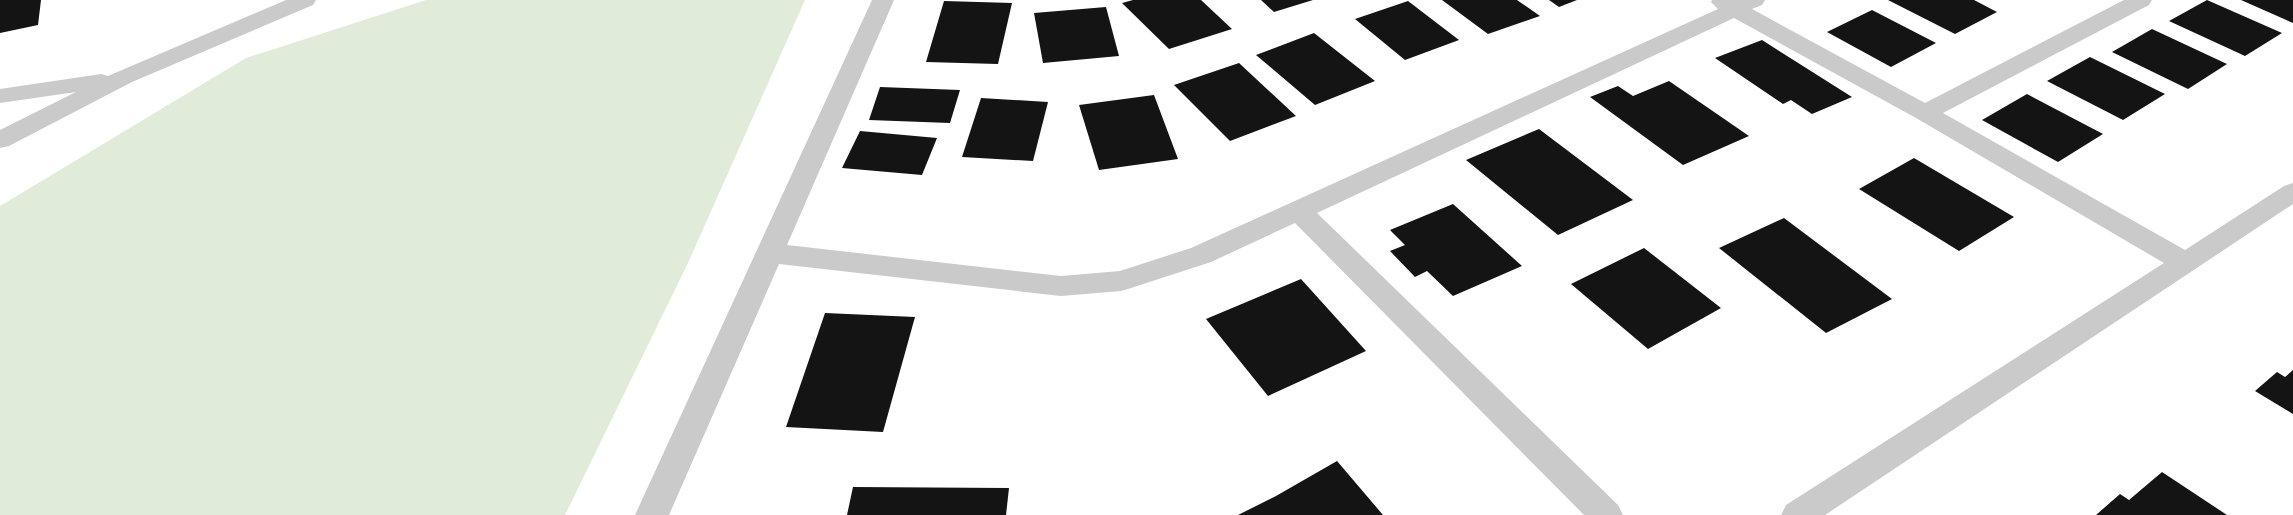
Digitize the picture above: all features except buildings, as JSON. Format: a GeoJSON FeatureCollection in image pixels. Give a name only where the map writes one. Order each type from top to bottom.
{"type":"FeatureCollection","features":[{"type":"Feature","properties":{"kind":"street"},"geometry":{"type":"LineString","coordinates":[[0,140],[124,77],[305,0]]}},
{"type":"Feature","properties":{"kind":"street"},"geometry":{"type":"LineString","coordinates":[[652,515],[883,0]]}},
{"type":"Feature","properties":{"kind":"street"},"geometry":{"type":"LineString","coordinates":[[1925,113],[2141,0]]}},
{"type":"Feature","properties":{"kind":"street"},"geometry":{"type":"LineString","coordinates":[[769,253],[1061,286],[1121,281],[1201,255],[1300,212],[1736,3],[2185,262]]}},
{"type":"Feature","properties":{"kind":"street"},"geometry":{"type":"LineString","coordinates":[[0,96],[124,77]]}},
{"type":"Feature","properties":{"kind":"street"},"geometry":{"type":"LineString","coordinates":[[1798,515],[2293,192]]}},
{"type":"Feature","properties":{"kind":"street"},"geometry":{"type":"LineString","coordinates":[[1300,212],[1606,515]]}},
{"type":"Feature","properties":{"kind":"green space"},"geometry":{"type":"Polygon","coordinates":[[[426,0],[805,0],[688,263],[565,515],[0,515],[0,206],[246,58],[426,0]]]}}]}
